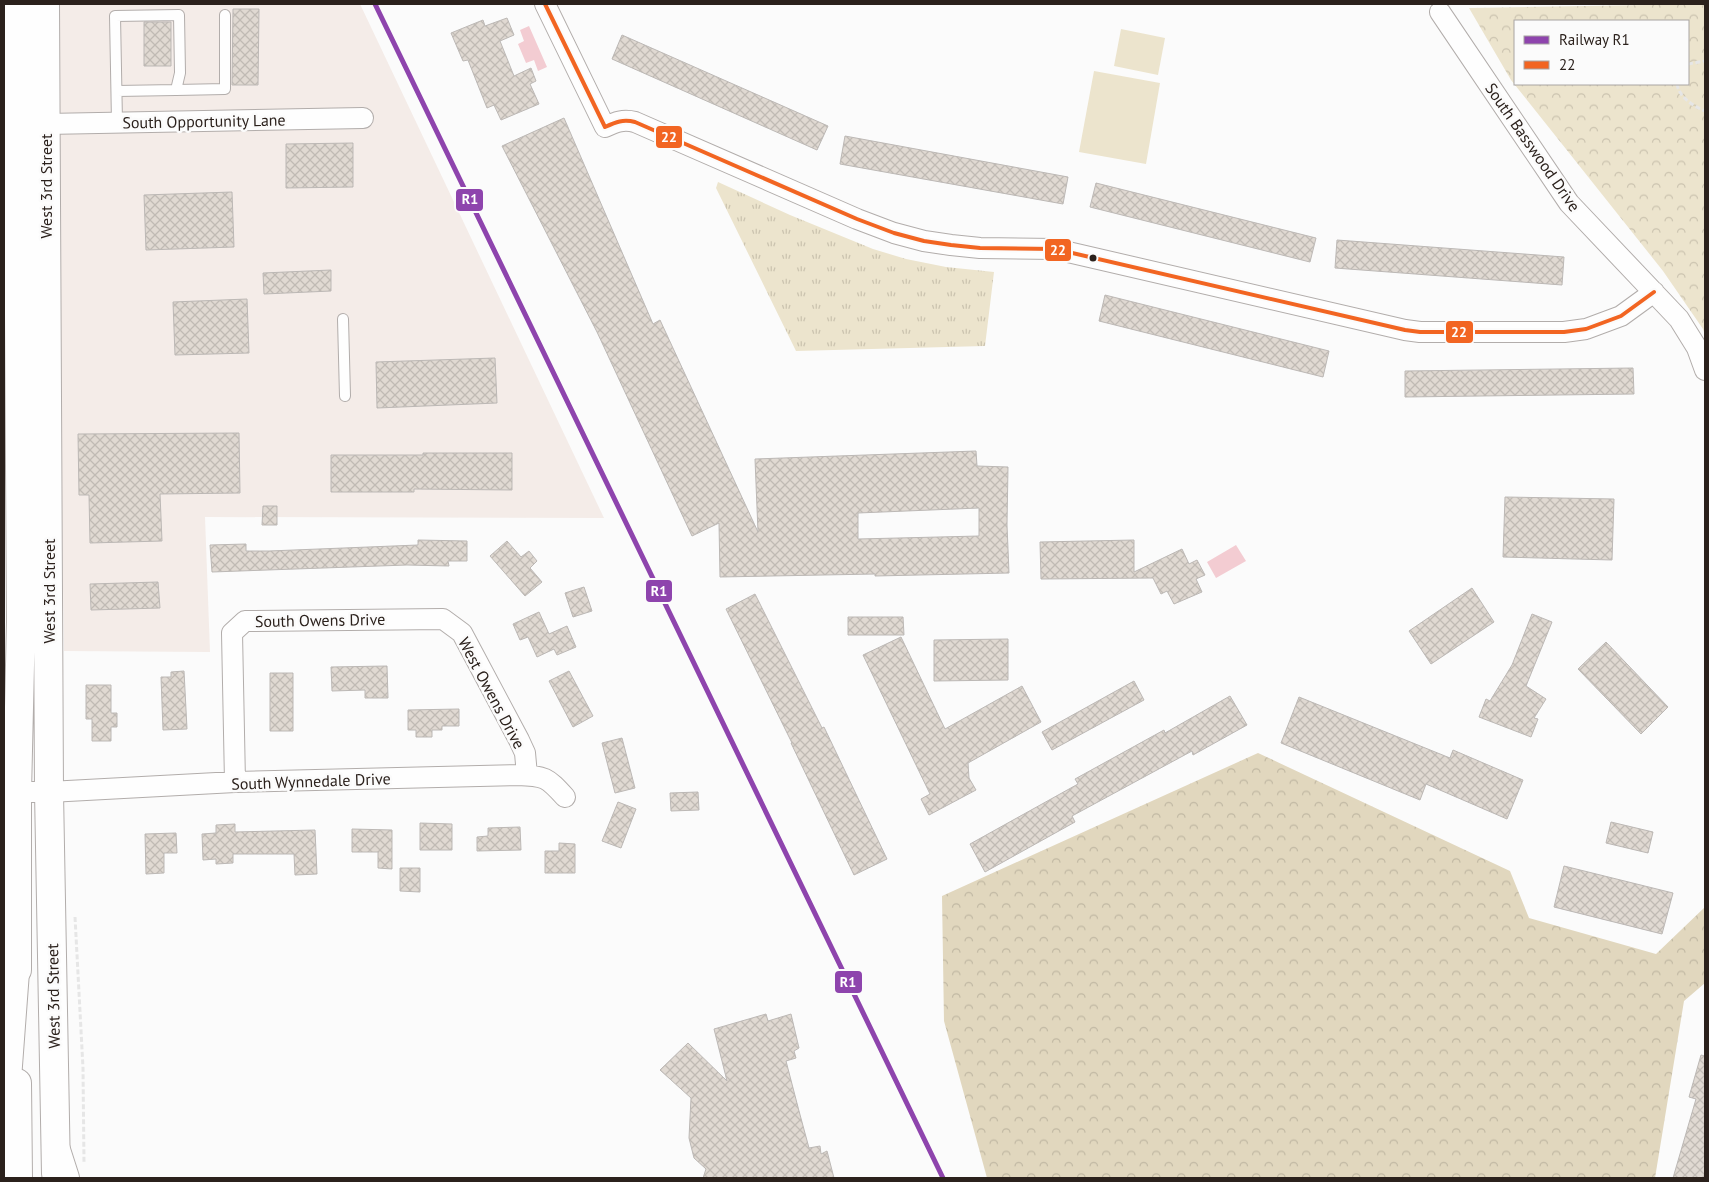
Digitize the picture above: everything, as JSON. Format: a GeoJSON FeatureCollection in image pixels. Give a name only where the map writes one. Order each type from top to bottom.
{"type":"FeatureCollection","features":[{"type":"Feature","properties":{"kind":"main road","name":"West 3rd Street"},"geometry":{"type":"LineString","coordinates":[[17,4],[11,322],[12,622],[10,792],[17,945],[18,1178]]}},
{"type":"Feature","properties":{"kind":"main road","name":"West 3rd Street"},"geometry":{"type":"LineString","coordinates":[[45,4],[49,792],[56,1178]]}},
{"type":"Feature","properties":{"kind":"main road"},"geometry":{"type":"LineString","coordinates":[[4,1119],[17,945]]}},
{"type":"Feature","properties":{"kind":"main road"},"geometry":{"type":"LineString","coordinates":[[56,1150],[74,1173]]}},
{"type":"Feature","properties":{"kind":"street"},"geometry":{"type":"LineString","coordinates":[[545,4],[605,127],[618,121],[627,120],[635,122],[857,219],[894,233],[924,241],[980,248],[1055,249],[1420,332],[1564,332],[1586,329],[1621,316],[1654,292]]}},
{"type":"Feature","properties":{"kind":"street","name":"South Basswood Drive"},"geometry":{"type":"LineString","coordinates":[[1440,12],[1569,203],[1684,326],[1697,348],[1705,370]]}},
{"type":"Feature","properties":{"kind":"street","name":"South Opportunity Lane"},"geometry":{"type":"LineString","coordinates":[[46,124],[363,118]]}},
{"type":"Feature","properties":{"kind":"street"},"geometry":{"type":"LineString","coordinates":[[11,322],[46,321]]}},
{"type":"Feature","properties":{"kind":"street","name":"West Owens Drive"},"geometry":{"type":"LineString","coordinates":[[443,618],[462,632],[522,746],[526,760],[527,775]]}},
{"type":"Feature","properties":{"kind":"street","name":"South Owens Drive"},"geometry":{"type":"LineString","coordinates":[[235,782],[232,633],[245,621],[443,618]]}},
{"type":"Feature","properties":{"kind":"street"},"geometry":{"type":"LineString","coordinates":[[12,622],[49,622]]}},
{"type":"Feature","properties":{"kind":"street","name":"South Wynnedale Drive"},"geometry":{"type":"LineString","coordinates":[[10,792],[49,792],[235,782],[527,775],[546,778],[565,797]]}},
{"type":"Feature","properties":{"kind":"lane"},"geometry":{"type":"LineString","coordinates":[[118,122],[115,16],[179,15],[180,73],[176,90]]}},
{"type":"Feature","properties":{"kind":"lane"},"geometry":{"type":"LineString","coordinates":[[117,91],[225,89],[225,15]]}},
{"type":"Feature","properties":{"kind":"lane"},"geometry":{"type":"LineString","coordinates":[[342,319],[345,396]]}},
{"type":"Feature","properties":{"kind":"path"},"geometry":{"type":"LineString","coordinates":[[1689,64],[1705,61]]}},
{"type":"Feature","properties":{"kind":"path"},"geometry":{"type":"LineString","coordinates":[[1676,85],[1678,92],[1696,107],[1705,111]]}},
{"type":"Feature","properties":{"kind":"path"},"geometry":{"type":"LineString","coordinates":[[74,910],[83,1068],[74,1173]]}},
{"type":"Feature","properties":{"kind":"shaded area"},"geometry":{"type":"Polygon","coordinates":[[[54,4],[360,4],[604,518],[205,517],[210,652],[64,651],[54,4]]]}},
{"type":"Feature","properties":{"kind":"shaded area"},"geometry":{"type":"Polygon","coordinates":[[[529,26],[547,67],[538,71],[534,60],[526,63],[518,44],[524,41],[520,30],[529,26]]]}},
{"type":"Feature","properties":{"kind":"shaded area"},"geometry":{"type":"Polygon","coordinates":[[[1236,545],[1246,561],[1216,578],[1207,562],[1236,545]]]}},
{"type":"Feature","properties":{"kind":"green space"},"geometry":{"type":"Polygon","coordinates":[[[1705,4],[1705,335],[1703,329],[1663,271],[1515,85],[1689,85],[1689,20],[1514,20],[1514,84],[1469,8],[1705,4]]]}},
{"type":"Feature","properties":{"kind":"green space"},"geometry":{"type":"Polygon","coordinates":[[[1121,29],[1165,38],[1158,75],[1114,66],[1121,29]]]}},
{"type":"Feature","properties":{"kind":"green space"},"geometry":{"type":"Polygon","coordinates":[[[1094,71],[1160,83],[1146,164],[1079,152],[1094,71]]]}},
{"type":"Feature","properties":{"kind":"green space"},"geometry":{"type":"Polygon","coordinates":[[[718,182],[790,215],[873,249],[906,259],[946,267],[994,272],[985,346],[796,351],[716,188],[718,182]]]}},
{"type":"Feature","properties":{"kind":"green space"},"geometry":{"type":"Polygon","coordinates":[[[1258,753],[1510,871],[1529,918],[1656,954],[1705,907],[1705,983],[1684,1001],[1655,1178],[987,1178],[944,1021],[942,896],[1258,753]]]}},
{"type":"Feature","properties":{"kind":"building"},"geometry":{"type":"Polygon","coordinates":[[[233,9],[259,9],[258,85],[232,85],[233,9]]]}},
{"type":"Feature","properties":{"kind":"building"},"geometry":{"type":"Polygon","coordinates":[[[507,18],[514,35],[500,41],[514,76],[531,68],[536,81],[530,84],[539,104],[501,120],[494,105],[487,108],[468,60],[463,61],[451,33],[483,20],[485,26],[507,18]]]}},
{"type":"Feature","properties":{"kind":"building"},"geometry":{"type":"Polygon","coordinates":[[[144,22],[171,22],[171,66],[144,66],[144,22]]]}},
{"type":"Feature","properties":{"kind":"building"},"geometry":{"type":"Polygon","coordinates":[[[622,35],[828,126],[817,150],[612,59],[622,35]]]}},
{"type":"Feature","properties":{"kind":"building"},"geometry":{"type":"Polygon","coordinates":[[[564,118],[653,324],[660,320],[758,532],[755,459],[976,451],[977,466],[1008,467],[1007,525],[1009,573],[720,577],[719,523],[692,536],[597,332],[502,146],[564,118]],[[979,508],[858,513],[858,539],[979,536],[979,508]]]}},
{"type":"Feature","properties":{"kind":"building"},"geometry":{"type":"Polygon","coordinates":[[[845,136],[1068,177],[1063,204],[840,164],[845,136]]]}},
{"type":"Feature","properties":{"kind":"building"},"geometry":{"type":"Polygon","coordinates":[[[353,143],[353,187],[286,188],[286,144],[353,143]]]}},
{"type":"Feature","properties":{"kind":"building"},"geometry":{"type":"Polygon","coordinates":[[[1096,183],[1316,238],[1310,262],[1090,207],[1096,183]]]}},
{"type":"Feature","properties":{"kind":"building"},"geometry":{"type":"Polygon","coordinates":[[[232,192],[234,247],[146,250],[144,195],[232,192]]]}},
{"type":"Feature","properties":{"kind":"building"},"geometry":{"type":"Polygon","coordinates":[[[1337,240],[1564,257],[1562,285],[1335,268],[1337,240]]]}},
{"type":"Feature","properties":{"kind":"building"},"geometry":{"type":"Polygon","coordinates":[[[331,270],[331,291],[264,294],[263,273],[331,270]]]}},
{"type":"Feature","properties":{"kind":"building"},"geometry":{"type":"Polygon","coordinates":[[[1105,295],[1329,351],[1323,377],[1099,321],[1105,295]]]}},
{"type":"Feature","properties":{"kind":"building"},"geometry":{"type":"Polygon","coordinates":[[[247,299],[249,353],[175,355],[173,302],[247,299]]]}},
{"type":"Feature","properties":{"kind":"building"},"geometry":{"type":"Polygon","coordinates":[[[495,358],[497,403],[377,408],[376,362],[495,358]]]}},
{"type":"Feature","properties":{"kind":"building"},"geometry":{"type":"Polygon","coordinates":[[[1633,368],[1634,394],[1405,397],[1405,371],[1633,368]]]}},
{"type":"Feature","properties":{"kind":"building"},"geometry":{"type":"Polygon","coordinates":[[[239,433],[240,493],[160,494],[162,541],[90,543],[89,495],[79,495],[78,434],[239,433]]]}},
{"type":"Feature","properties":{"kind":"building"},"geometry":{"type":"Polygon","coordinates":[[[423,453],[512,453],[512,490],[414,489],[414,492],[331,492],[331,455],[423,455],[423,453]]]}},
{"type":"Feature","properties":{"kind":"building"},"geometry":{"type":"Polygon","coordinates":[[[1505,497],[1614,499],[1612,560],[1503,557],[1505,497]]]}},
{"type":"Feature","properties":{"kind":"building"},"geometry":{"type":"Polygon","coordinates":[[[263,506],[277,506],[277,525],[262,525],[263,506]]]}},
{"type":"Feature","properties":{"kind":"building"},"geometry":{"type":"Polygon","coordinates":[[[418,540],[467,541],[467,561],[448,561],[449,566],[407,565],[212,572],[210,545],[246,544],[246,551],[269,551],[418,545],[418,540]]]}},
{"type":"Feature","properties":{"kind":"building"},"geometry":{"type":"Polygon","coordinates":[[[1134,540],[1134,572],[1182,549],[1189,564],[1197,560],[1205,575],[1196,579],[1202,592],[1174,604],[1167,591],[1161,594],[1153,578],[1041,579],[1040,542],[1134,540]]]}},
{"type":"Feature","properties":{"kind":"building"},"geometry":{"type":"Polygon","coordinates":[[[507,541],[521,557],[529,551],[537,561],[530,568],[542,582],[525,596],[490,556],[507,541]]]}},
{"type":"Feature","properties":{"kind":"building"},"geometry":{"type":"Polygon","coordinates":[[[158,582],[160,608],[91,610],[90,584],[158,582]]]}},
{"type":"Feature","properties":{"kind":"building"},"geometry":{"type":"Polygon","coordinates":[[[584,587],[592,611],[573,617],[565,593],[584,587]]]}},
{"type":"Feature","properties":{"kind":"building"},"geometry":{"type":"Polygon","coordinates":[[[1472,588],[1494,622],[1431,664],[1409,631],[1472,588]]]}},
{"type":"Feature","properties":{"kind":"building"},"geometry":{"type":"Polygon","coordinates":[[[755,594],[822,728],[824,727],[887,859],[854,875],[726,609],[755,594]]]}},
{"type":"Feature","properties":{"kind":"building"},"geometry":{"type":"Polygon","coordinates":[[[539,612],[549,634],[567,626],[576,647],[557,655],[554,649],[537,657],[528,637],[520,640],[513,624],[539,612]]]}},
{"type":"Feature","properties":{"kind":"building"},"geometry":{"type":"Polygon","coordinates":[[[1532,614],[1552,622],[1526,686],[1546,699],[1534,718],[1538,719],[1531,737],[1479,717],[1486,699],[1490,701],[1512,665],[1532,614]]]}},
{"type":"Feature","properties":{"kind":"building"},"geometry":{"type":"Polygon","coordinates":[[[848,617],[903,617],[904,635],[848,635],[848,617]]]}},
{"type":"Feature","properties":{"kind":"building"},"geometry":{"type":"Polygon","coordinates":[[[901,637],[945,729],[1022,686],[1041,722],[968,763],[969,778],[976,790],[929,815],[921,799],[930,794],[863,655],[901,637]]]}},
{"type":"Feature","properties":{"kind":"building"},"geometry":{"type":"Polygon","coordinates":[[[1008,639],[1008,680],[934,681],[934,640],[1008,639]]]}},
{"type":"Feature","properties":{"kind":"building"},"geometry":{"type":"Polygon","coordinates":[[[1606,642],[1668,707],[1641,734],[1578,669],[1606,642]]]}},
{"type":"Feature","properties":{"kind":"building"},"geometry":{"type":"Polygon","coordinates":[[[387,666],[388,698],[365,698],[365,690],[332,691],[331,667],[387,666]]]}},
{"type":"Feature","properties":{"kind":"building"},"geometry":{"type":"Polygon","coordinates":[[[184,671],[187,729],[163,730],[161,677],[171,677],[171,672],[184,671]]]}},
{"type":"Feature","properties":{"kind":"building"},"geometry":{"type":"Polygon","coordinates":[[[569,671],[593,716],[573,727],[549,681],[569,671]]]}},
{"type":"Feature","properties":{"kind":"building"},"geometry":{"type":"Polygon","coordinates":[[[270,673],[293,673],[293,731],[270,731],[270,673]]]}},
{"type":"Feature","properties":{"kind":"building"},"geometry":{"type":"Polygon","coordinates":[[[1134,681],[1144,700],[1052,750],[1042,732],[1134,681]]]}},
{"type":"Feature","properties":{"kind":"building"},"geometry":{"type":"Polygon","coordinates":[[[86,685],[111,685],[111,713],[117,713],[117,727],[111,727],[111,741],[92,741],[92,719],[86,719],[86,685]]]}},
{"type":"Feature","properties":{"kind":"building"},"geometry":{"type":"Polygon","coordinates":[[[1230,696],[1247,725],[1193,755],[1192,751],[1072,816],[1075,822],[985,872],[970,844],[1078,784],[1075,779],[1164,730],[1165,733],[1230,696]]]}},
{"type":"Feature","properties":{"kind":"building"},"geometry":{"type":"Polygon","coordinates":[[[1299,697],[1450,758],[1453,750],[1523,780],[1507,819],[1426,784],[1420,800],[1281,743],[1299,697]]]}},
{"type":"Feature","properties":{"kind":"building"},"geometry":{"type":"Polygon","coordinates":[[[459,709],[459,726],[442,726],[442,730],[432,730],[432,737],[416,737],[416,730],[408,730],[408,710],[459,709]]]}},
{"type":"Feature","properties":{"kind":"building"},"geometry":{"type":"Polygon","coordinates":[[[622,738],[635,788],[615,793],[602,743],[622,738]]]}},
{"type":"Feature","properties":{"kind":"building"},"geometry":{"type":"Polygon","coordinates":[[[698,792],[699,810],[671,811],[670,793],[698,792]]]}},
{"type":"Feature","properties":{"kind":"building"},"geometry":{"type":"Polygon","coordinates":[[[618,802],[636,809],[621,848],[602,841],[618,802]]]}},
{"type":"Feature","properties":{"kind":"building"},"geometry":{"type":"Polygon","coordinates":[[[1611,822],[1653,832],[1648,853],[1606,843],[1611,822]]]}},
{"type":"Feature","properties":{"kind":"building"},"geometry":{"type":"Polygon","coordinates":[[[420,823],[452,824],[452,850],[420,850],[420,823]]]}},
{"type":"Feature","properties":{"kind":"building"},"geometry":{"type":"Polygon","coordinates":[[[235,824],[235,832],[315,830],[317,874],[295,875],[294,854],[233,854],[233,863],[216,864],[216,859],[203,860],[202,834],[216,833],[216,825],[235,824]]]}},
{"type":"Feature","properties":{"kind":"building"},"geometry":{"type":"Polygon","coordinates":[[[520,827],[521,850],[477,851],[477,837],[488,836],[488,828],[520,827]]]}},
{"type":"Feature","properties":{"kind":"building"},"geometry":{"type":"Polygon","coordinates":[[[352,829],[392,830],[392,869],[378,868],[378,852],[352,852],[352,829]]]}},
{"type":"Feature","properties":{"kind":"building"},"geometry":{"type":"Polygon","coordinates":[[[176,833],[177,853],[164,853],[164,873],[146,874],[145,834],[176,833]]]}},
{"type":"Feature","properties":{"kind":"building"},"geometry":{"type":"Polygon","coordinates":[[[559,843],[575,844],[575,873],[545,873],[545,851],[559,851],[559,843]]]}},
{"type":"Feature","properties":{"kind":"building"},"geometry":{"type":"Polygon","coordinates":[[[1564,866],[1673,893],[1662,934],[1554,907],[1564,866]]]}},
{"type":"Feature","properties":{"kind":"building"},"geometry":{"type":"Polygon","coordinates":[[[400,868],[420,868],[420,892],[400,891],[400,868]]]}},
{"type":"Feature","properties":{"kind":"building"},"geometry":{"type":"Polygon","coordinates":[[[766,1014],[768,1021],[791,1014],[799,1048],[794,1051],[796,1058],[786,1061],[799,1111],[809,1148],[820,1146],[821,1154],[827,1151],[834,1178],[703,1178],[706,1169],[694,1158],[689,1138],[691,1098],[660,1070],[688,1043],[727,1081],[714,1029],[766,1014]]]}},
{"type":"Feature","properties":{"kind":"building"},"geometry":{"type":"Polygon","coordinates":[[[1701,1055],[1705,1056],[1705,1178],[1673,1178],[1696,1099],[1689,1097],[1701,1055]]]}},
{"type":"Feature","properties":{"kind":"rail line","name":"R1"},"geometry":{"type":"LineString","coordinates":[[375,4],[943,1178]]}},
{"type":"Feature","properties":{"kind":"transit line","name":"22"},"geometry":{"type":"LineString","coordinates":[[545,4],[605,127],[620,122],[635,122],[857,219],[894,233],[924,241],[980,248],[1055,249],[1420,332],[1564,332],[1586,329],[1621,316],[1654,292]]}}]}
